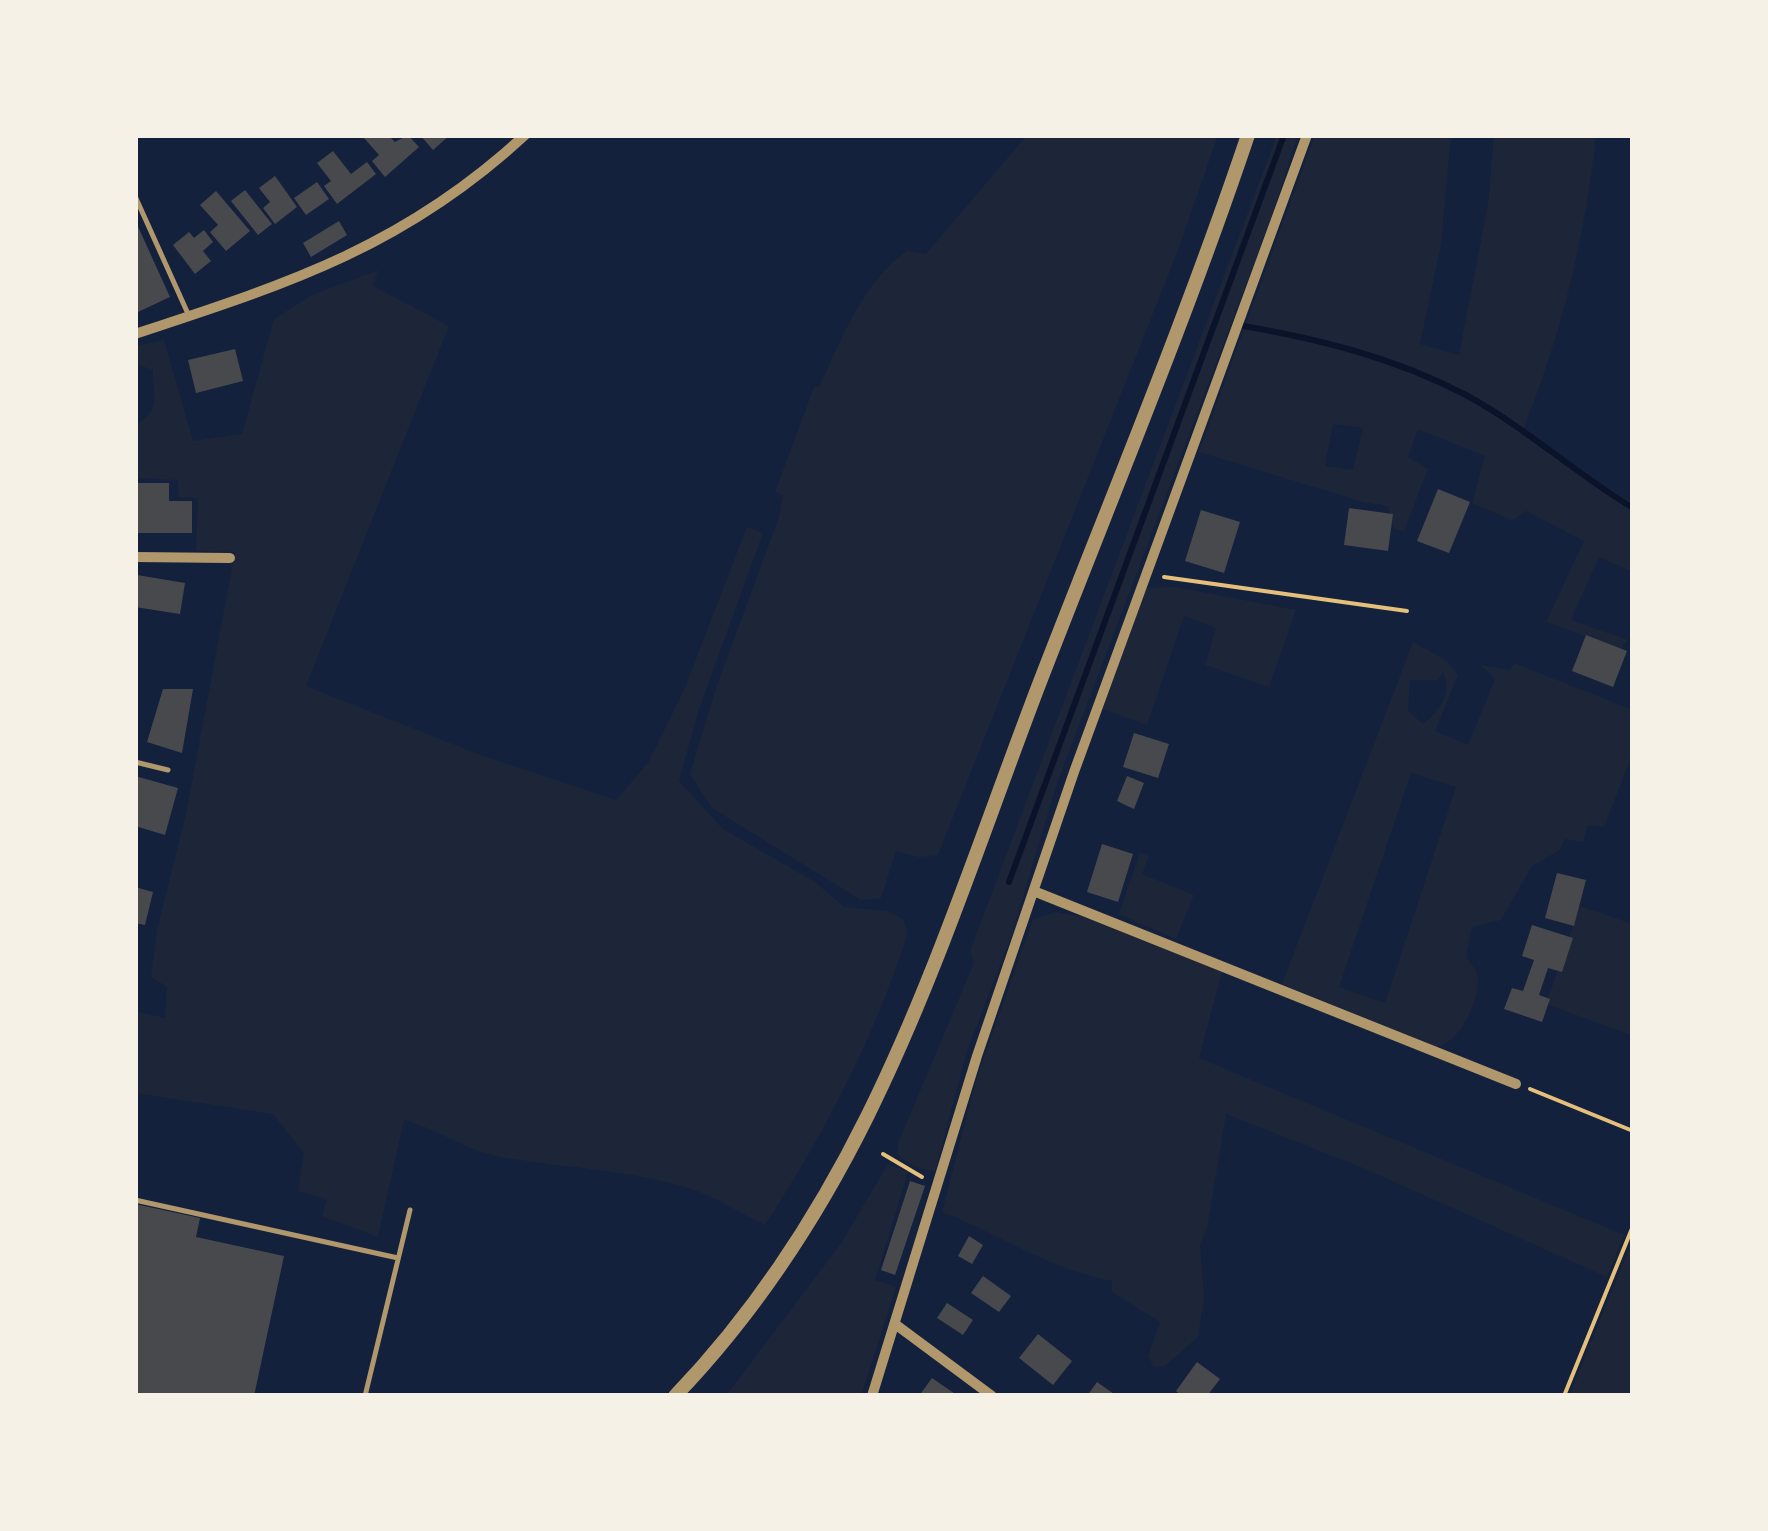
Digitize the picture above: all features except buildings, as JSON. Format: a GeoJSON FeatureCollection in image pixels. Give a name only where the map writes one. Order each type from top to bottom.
{"type":"FeatureCollection","features":[{"type":"Feature","properties":{"kind":"street"},"geometry":{"type":"LineString","coordinates":[[135,334],[259,295],[348,257],[432,211],[525,135]]}},
{"type":"Feature","properties":{"kind":"street"},"geometry":{"type":"LineString","coordinates":[[675,1396],[778,1270],[831,1190],[882,1092],[938,962],[1038,687],[1204,264],[1248,135]]}},
{"type":"Feature","properties":{"kind":"street"},"geometry":{"type":"LineString","coordinates":[[872,1396],[977,1056],[1144,574],[1307,135]]}},
{"type":"Feature","properties":{"kind":"street"},"geometry":{"type":"LineString","coordinates":[[135,557],[230,558]]}},
{"type":"Feature","properties":{"kind":"street"},"geometry":{"type":"LineString","coordinates":[[1036,892],[1516,1084]]}},
{"type":"Feature","properties":{"kind":"street"},"geometry":{"type":"LineString","coordinates":[[895,1324],[992,1396]]}},
{"type":"Feature","properties":{"kind":"lane"},"geometry":{"type":"LineString","coordinates":[[135,196],[188,316]]}},
{"type":"Feature","properties":{"kind":"lane"},"geometry":{"type":"LineString","coordinates":[[135,762],[168,770]]}},
{"type":"Feature","properties":{"kind":"lane"},"geometry":{"type":"LineString","coordinates":[[135,1200],[398,1258]]}},
{"type":"Feature","properties":{"kind":"lane"},"geometry":{"type":"LineString","coordinates":[[365,1396],[410,1210]]}},
{"type":"Feature","properties":{"kind":"path"},"geometry":{"type":"LineString","coordinates":[[1144,574],[1406,612]]}},
{"type":"Feature","properties":{"kind":"path"},"geometry":{"type":"LineString","coordinates":[[1516,1084],[1633,1132]]}},
{"type":"Feature","properties":{"kind":"path"},"geometry":{"type":"LineString","coordinates":[[883,1154],[939,1188]]}},
{"type":"Feature","properties":{"kind":"path"},"geometry":{"type":"LineString","coordinates":[[1564,1396],[1633,1226]]}},
{"type":"Feature","properties":{"kind":"shaded area"},"geometry":{"type":"Polygon","coordinates":[[[1027,135],[1218,135],[1177,253],[938,855],[919,857],[896,851],[881,898],[861,900],[712,808],[690,774],[716,688],[779,517],[783,495],[775,492],[814,387],[819,387],[845,331],[878,279],[907,251],[926,254],[1027,135]]]}},
{"type":"Feature","properties":{"kind":"shaded area"},"geometry":{"type":"Polygon","coordinates":[[[1277,135],[1298,135],[1270,221],[1056,786],[1012,934],[967,1051],[935,1171],[919,1168],[897,1153],[898,1143],[974,963],[970,951],[1277,135]]]}},
{"type":"Feature","properties":{"kind":"shaded area"},"geometry":{"type":"Polygon","coordinates":[[[1315,135],[1451,135],[1441,244],[1420,344],[1459,355],[1488,204],[1494,135],[1596,135],[1569,287],[1548,361],[1521,434],[1633,503],[1633,572],[1599,557],[1571,620],[1628,640],[1620,649],[1546,622],[1584,541],[1526,511],[1512,520],[1472,503],[1485,456],[1418,429],[1408,457],[1428,469],[1404,531],[1394,529],[1388,506],[1363,502],[1199,452],[1315,135]],[[1333,424],[1325,466],[1353,470],[1363,428],[1333,424]]]}},
{"type":"Feature","properties":{"kind":"shaded area"},"geometry":{"type":"Polygon","coordinates":[[[378,270],[373,286],[449,326],[306,686],[483,756],[616,800],[648,763],[684,690],[747,527],[763,533],[699,709],[679,781],[723,829],[815,882],[844,907],[887,911],[903,919],[908,933],[880,1010],[846,1084],[765,1225],[689,1188],[497,1156],[404,1120],[378,1237],[322,1216],[327,1199],[298,1191],[304,1153],[273,1114],[135,1093],[135,1011],[165,1018],[167,987],[151,977],[157,930],[186,814],[235,552],[196,551],[198,498],[179,497],[177,480],[135,478],[135,426],[153,408],[154,396],[153,370],[135,364],[135,346],[164,340],[193,441],[242,434],[274,319],[312,295],[378,270]]]}},
{"type":"Feature","properties":{"kind":"shaded area"},"geometry":{"type":"Polygon","coordinates":[[[1175,587],[1296,610],[1269,687],[1205,665],[1216,628],[1184,616],[1147,725],[1102,709],[1145,588],[1175,587]]]}},
{"type":"Feature","properties":{"kind":"shaded area"},"geometry":{"type":"Polygon","coordinates":[[[1413,642],[1447,661],[1458,675],[1435,731],[1468,745],[1495,679],[1481,665],[1510,670],[1514,663],[1633,710],[1633,753],[1604,827],[1588,825],[1583,842],[1565,839],[1560,850],[1532,866],[1501,920],[1472,927],[1466,956],[1477,975],[1478,987],[1466,1019],[1453,1038],[1437,1047],[1282,984],[1413,642]],[[1443,672],[1438,680],[1410,680],[1408,711],[1423,724],[1443,701],[1443,672]],[[1411,773],[1339,987],[1385,1003],[1456,787],[1411,773]]]}},
{"type":"Feature","properties":{"kind":"shaded area"},"geometry":{"type":"Polygon","coordinates":[[[1140,853],[1149,856],[1142,874],[1194,895],[1176,939],[1119,914],[1140,853]]]}},
{"type":"Feature","properties":{"kind":"shaded area"},"geometry":{"type":"Polygon","coordinates":[[[1580,906],[1633,924],[1633,1036],[1546,1004],[1580,906]]]}},
{"type":"Feature","properties":{"kind":"shaded area"},"geometry":{"type":"Polygon","coordinates":[[[1056,912],[1097,920],[1222,972],[1199,1058],[1624,1235],[1607,1277],[1363,1168],[1226,1114],[1207,1229],[1200,1244],[1204,1298],[1198,1337],[1165,1366],[1154,1367],[1148,1356],[1160,1322],[1112,1292],[1112,1281],[1068,1269],[942,1212],[977,1077],[1033,919],[1056,912]]]}},
{"type":"Feature","properties":{"kind":"shaded area"},"geometry":{"type":"Polygon","coordinates":[[[888,1164],[908,1172],[875,1280],[896,1287],[861,1396],[726,1396],[842,1242],[888,1164]]]}},
{"type":"Feature","properties":{"kind":"shaded area"},"geometry":{"type":"Polygon","coordinates":[[[1633,1239],[1633,1396],[1569,1396],[1633,1239]]]}},
{"type":"Feature","properties":{"kind":"waterway"},"geometry":{"type":"LineString","coordinates":[[1009,882],[1284,135]]}},
{"type":"Feature","properties":{"kind":"waterway"},"geometry":{"type":"LineString","coordinates":[[1238,325],[1355,351],[1439,382],[1509,421],[1633,508]]}}]}
